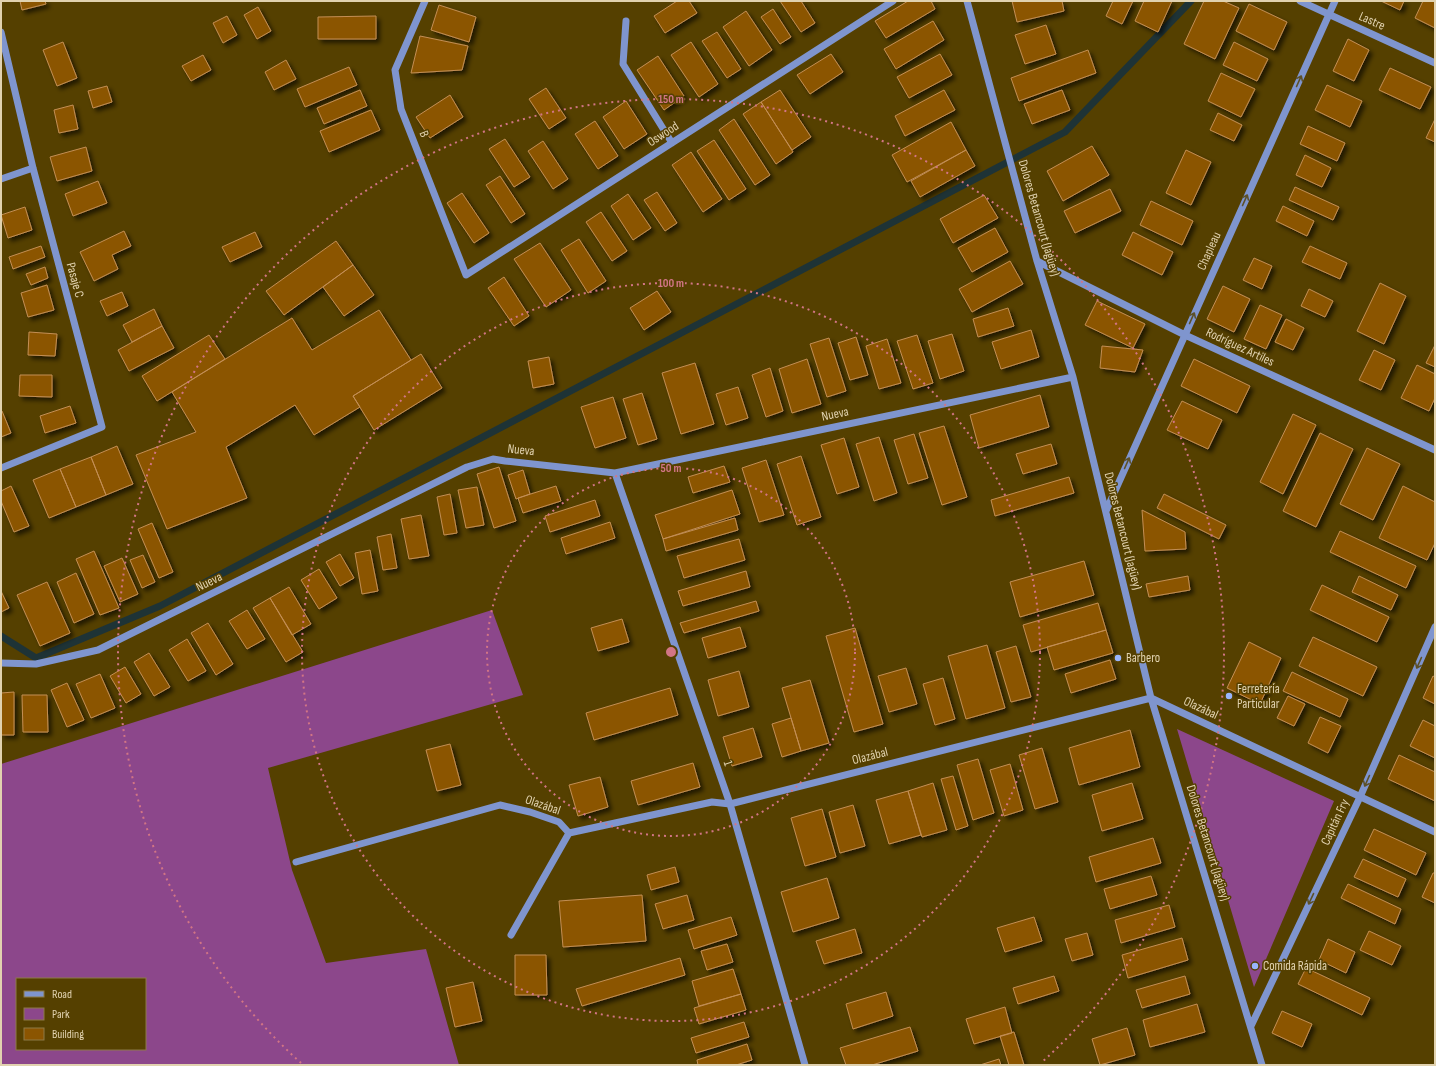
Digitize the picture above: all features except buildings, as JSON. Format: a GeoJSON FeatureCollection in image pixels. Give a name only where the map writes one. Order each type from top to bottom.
{"type":"FeatureCollection","features":[{"type":"Feature","properties":{"kind":"street","name":"B"},"geometry":{"type":"LineString","coordinates":[[425,1],[395,70],[401,109],[466,275]]}},
{"type":"Feature","properties":{"kind":"street","name":"Oswood"},"geometry":{"type":"LineString","coordinates":[[466,275],[893,1]]}},
{"type":"Feature","properties":{"kind":"street","name":"Dolores Betancourt (Jagüey)"},"geometry":{"type":"LineString","coordinates":[[967,1],[1037,261],[1073,377],[1151,698],[1262,1065]]}},
{"type":"Feature","properties":{"kind":"street","name":"Lastre"},"geometry":{"type":"LineString","coordinates":[[1300,1],[1435,63]]}},
{"type":"Feature","properties":{"kind":"street","name":"Chapleau"},"geometry":{"type":"LineString","coordinates":[[1106,511],[1335,1]]}},
{"type":"Feature","properties":{"kind":"street"},"geometry":{"type":"LineString","coordinates":[[626,21],[623,64],[672,143]]}},
{"type":"Feature","properties":{"kind":"street","name":"Pasaje C"},"geometry":{"type":"LineString","coordinates":[[1,32],[33,168],[102,427],[1,468]]}},
{"type":"Feature","properties":{"kind":"street"},"geometry":{"type":"LineString","coordinates":[[1,179],[33,168]]}},
{"type":"Feature","properties":{"kind":"street","name":"Rodríguez Artiles"},"geometry":{"type":"LineString","coordinates":[[1037,261],[1185,334],[1435,450]]}},
{"type":"Feature","properties":{"kind":"street","name":"Nueva"},"geometry":{"type":"LineString","coordinates":[[1,663],[36,664],[98,650],[467,467],[493,459],[615,472],[1073,377]]}},
{"type":"Feature","properties":{"kind":"street","name":"1"},"geometry":{"type":"LineString","coordinates":[[615,472],[730,804],[805,1065]]}},
{"type":"Feature","properties":{"kind":"street","name":"Capitán Fry"},"geometry":{"type":"LineString","coordinates":[[1251,1026],[1360,797],[1435,627]]}},
{"type":"Feature","properties":{"kind":"street","name":"Olazábal"},"geometry":{"type":"LineString","coordinates":[[296,862],[500,805],[530,812],[559,822],[569,833],[712,802],[730,804],[1151,698],[1435,832]]}},
{"type":"Feature","properties":{"kind":"street"},"geometry":{"type":"LineString","coordinates":[[511,935],[569,833]]}},
{"type":"Feature","properties":{"kind":"green space"},"geometry":{"type":"Polygon","coordinates":[[[492,610],[523,695],[268,768],[292,870],[326,963],[426,949],[459,1065],[1,1065],[1,764],[492,610]]]}},
{"type":"Feature","properties":{"kind":"green space"},"geometry":{"type":"Polygon","coordinates":[[[1177,729],[1334,801],[1254,987],[1177,729]]]}},
{"type":"Feature","properties":{"kind":"waterway"},"geometry":{"type":"LineString","coordinates":[[1,636],[36,658],[160,606],[1065,132],[1191,1]]}},
{"type":"Feature","properties":{"kind":"place","name":"Barbero"},"geometry":{"type":"Point","coordinates":[1118,658]}},
{"type":"Feature","properties":{"kind":"place","name":"Ferretería Particular"},"geometry":{"type":"Point","coordinates":[1229,696]}},
{"type":"Feature","properties":{"kind":"place","name":"Comida Rápida"},"geometry":{"type":"Point","coordinates":[1255,966]}}]}
